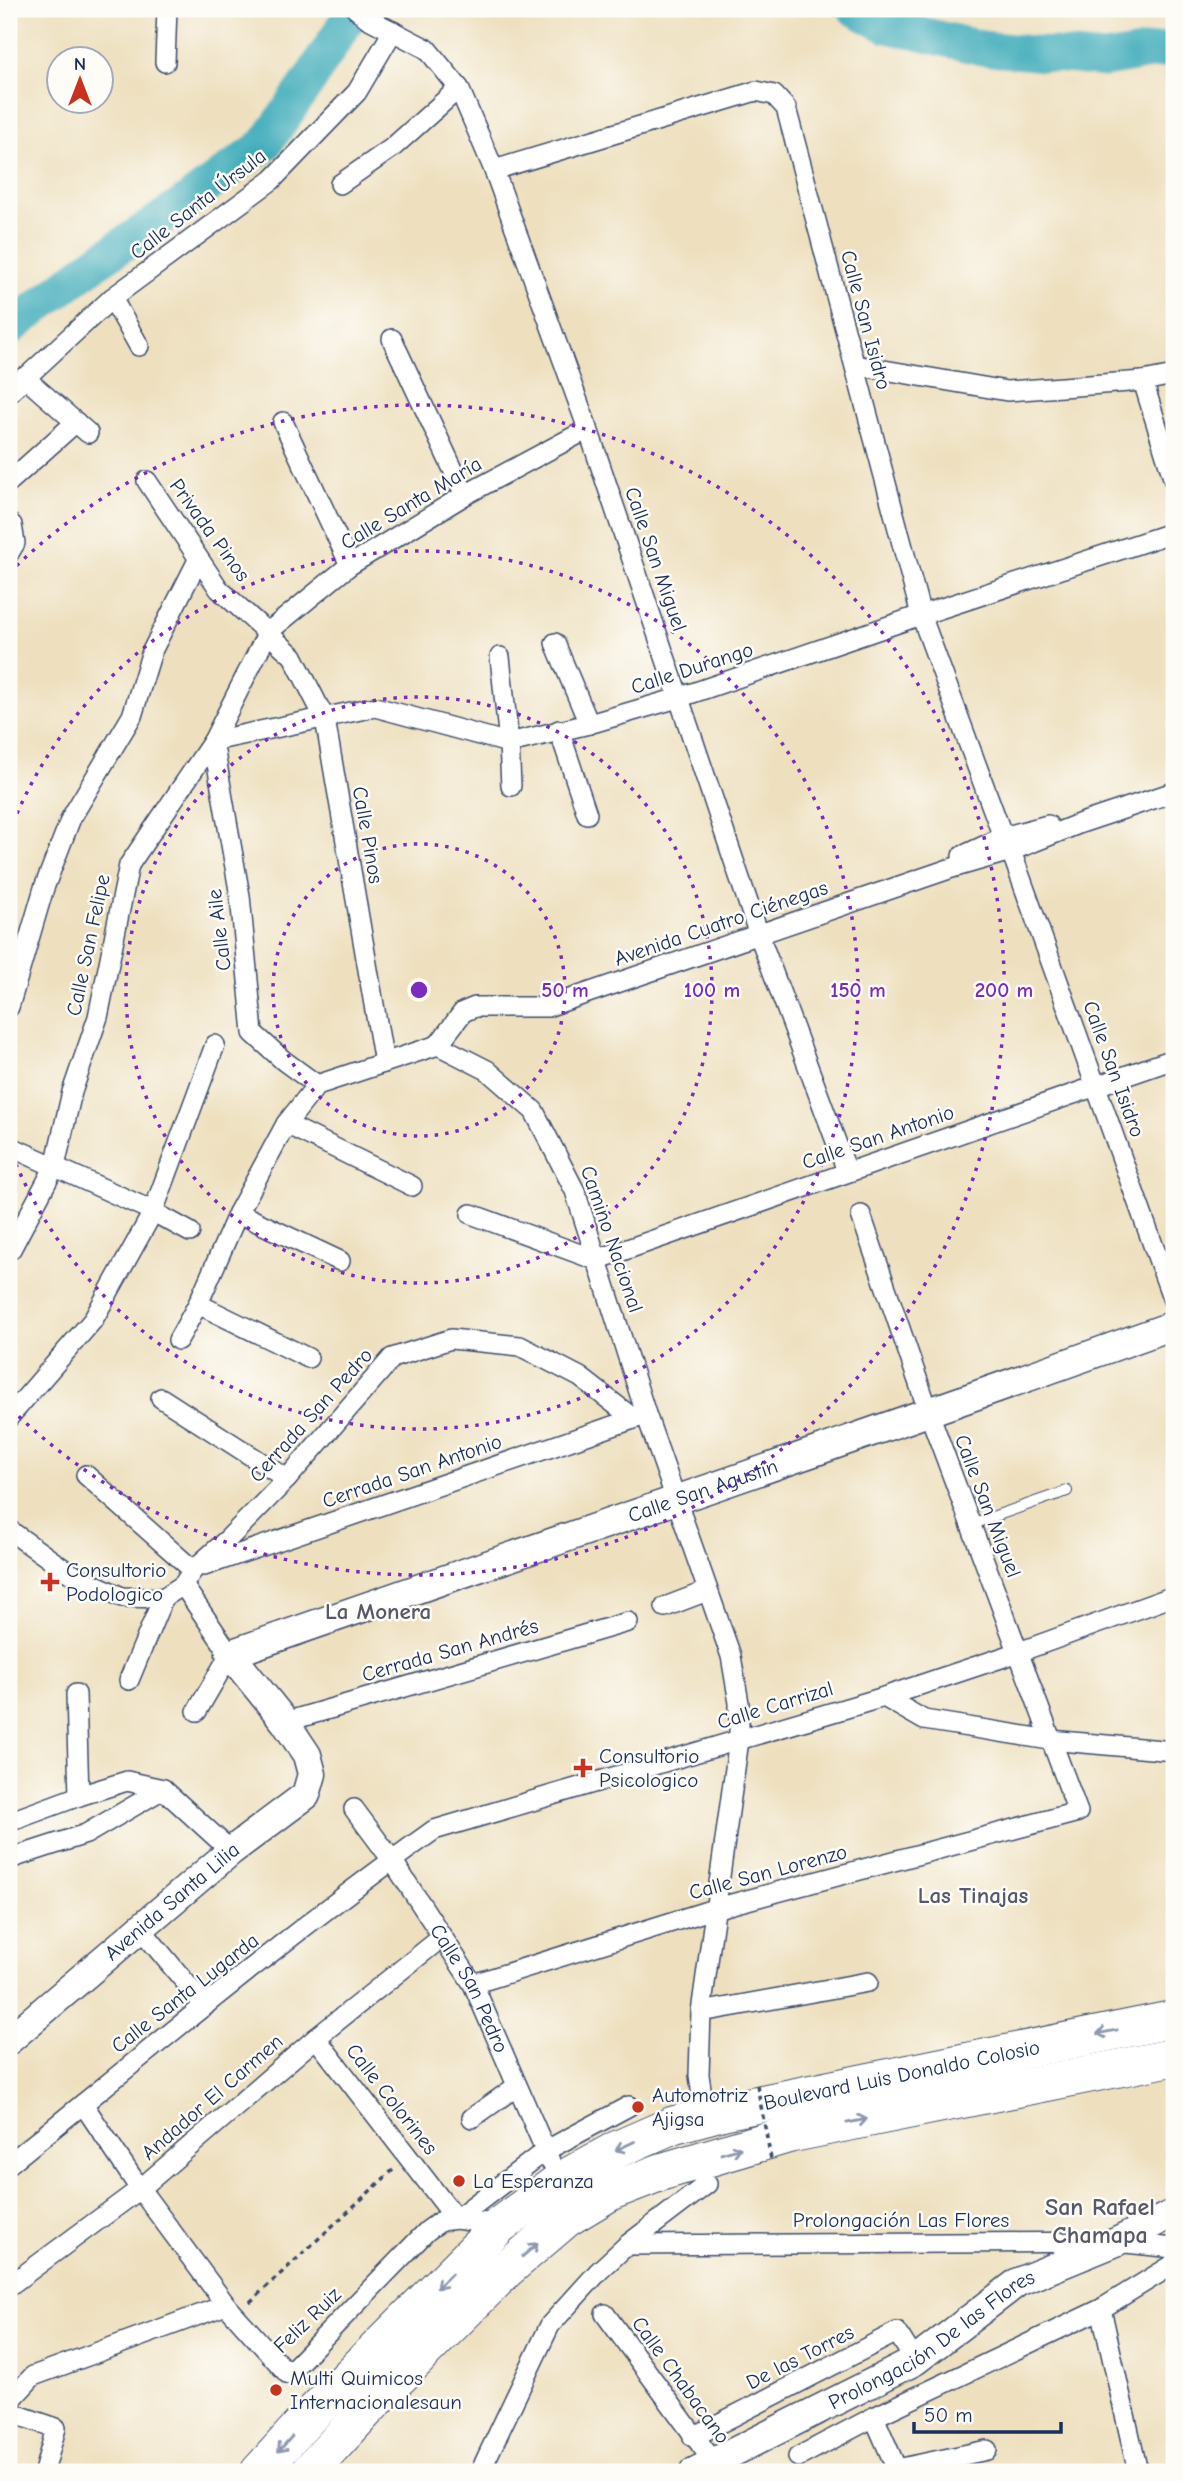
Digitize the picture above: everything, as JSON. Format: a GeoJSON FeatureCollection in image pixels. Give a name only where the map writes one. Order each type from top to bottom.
{"type":"FeatureCollection","features":[{"type":"Feature","properties":{"kind":"highway","name":"Boulevard Luis Donaldo Colosio"},"geometry":{"type":"LineString","coordinates":[[260,2472],[306,2420],[500,2225],[553,2166],[705,2116],[999,2053],[1174,2019]]}},
{"type":"Feature","properties":{"kind":"highway","name":"Boulevard Luis Donaldo Colosio"},"geometry":{"type":"LineString","coordinates":[[309,2472],[367,2409],[506,2270],[567,2218],[612,2191],[661,2172],[790,2134],[1174,2057]]}},
{"type":"Feature","properties":{"kind":"street"},"geometry":{"type":"LineString","coordinates":[[165,62],[167,9]]}},
{"type":"Feature","properties":{"kind":"street","name":"Calle San Miguel"},"geometry":{"type":"LineString","coordinates":[[361,13],[427,49],[459,88],[494,170],[588,429],[759,935],[847,1171]]}},
{"type":"Feature","properties":{"kind":"street","name":"Calle Santa Úrsula"},"geometry":{"type":"LineString","coordinates":[[9,393],[112,298],[272,180],[357,92],[393,30]]}},
{"type":"Feature","properties":{"kind":"street"},"geometry":{"type":"LineString","coordinates":[[340,184],[392,148],[459,88]]}},
{"type":"Feature","properties":{"kind":"street","name":"Calle San Isidro"},"geometry":{"type":"LineString","coordinates":[[494,170],[755,91],[774,95],[786,108],[921,615],[1174,1303]]}},
{"type":"Feature","properties":{"kind":"street"},"geometry":{"type":"LineString","coordinates":[[112,298],[139,346]]}},
{"type":"Feature","properties":{"kind":"street"},"geometry":{"type":"LineString","coordinates":[[392,339],[465,495]]}},
{"type":"Feature","properties":{"kind":"street"},"geometry":{"type":"LineString","coordinates":[[855,365],[1007,391],[1143,381],[1174,375]]}},
{"type":"Feature","properties":{"kind":"street"},"geometry":{"type":"LineString","coordinates":[[9,482],[82,428],[24,377]]}},
{"type":"Feature","properties":{"kind":"street"},"geometry":{"type":"LineString","coordinates":[[1143,381],[1174,481]]}},
{"type":"Feature","properties":{"kind":"street"},"geometry":{"type":"LineString","coordinates":[[283,422],[350,565]]}},
{"type":"Feature","properties":{"kind":"street","name":"Calle Santa María"},"geometry":{"type":"LineString","coordinates":[[268,632],[350,565],[465,495],[588,429]]}},
{"type":"Feature","properties":{"kind":"street","name":"Privada Pinos"},"geometry":{"type":"LineString","coordinates":[[147,481],[219,589],[268,632]]}},
{"type":"Feature","properties":{"kind":"street"},"geometry":{"type":"LineString","coordinates":[[9,523],[12,526],[12,548]]}},
{"type":"Feature","properties":{"kind":"street","name":"Calle Durango"},"geometry":{"type":"LineString","coordinates":[[213,741],[375,707],[509,743],[589,724],[678,698],[1174,532]]}},
{"type":"Feature","properties":{"kind":"street"},"geometry":{"type":"LineString","coordinates":[[9,1007],[44,888],[71,818],[132,716],[152,651],[198,561]]}},
{"type":"Feature","properties":{"kind":"street","name":"Calle Pinos"},"geometry":{"type":"LineString","coordinates":[[268,632],[293,656],[325,719],[384,1063]]}},
{"type":"Feature","properties":{"kind":"street","name":"Calle San Felipe"},"geometry":{"type":"LineString","coordinates":[[10,1249],[55,1166],[72,1092],[98,1017],[129,865],[213,741],[268,632]]}},
{"type":"Feature","properties":{"kind":"street"},"geometry":{"type":"LineString","coordinates":[[555,643],[589,724]]}},
{"type":"Feature","properties":{"kind":"street"},"geometry":{"type":"LineString","coordinates":[[500,657],[511,786]]}},
{"type":"Feature","properties":{"kind":"street"},"geometry":{"type":"LineString","coordinates":[[559,730],[586,814]]}},
{"type":"Feature","properties":{"kind":"street","name":"Calle Aile"},"geometry":{"type":"LineString","coordinates":[[213,741],[240,896],[253,1033],[284,1061],[317,1085]]}},
{"type":"Feature","properties":{"kind":"street","name":"Avenida Cuatro Ciénegas"},"geometry":{"type":"LineString","coordinates":[[438,1045],[463,1012],[475,1007],[548,1007],[949,869],[1007,844],[1174,792]]}},
{"type":"Feature","properties":{"kind":"street"},"geometry":{"type":"LineString","coordinates":[[9,1417],[93,1320],[153,1212],[215,1045]]}},
{"type":"Feature","properties":{"kind":"street"},"geometry":{"type":"LineString","coordinates":[[178,1340],[198,1304],[238,1213],[286,1124],[317,1085],[438,1045]]}},
{"type":"Feature","properties":{"kind":"street","name":"Camino Nacional"},"geometry":{"type":"LineString","coordinates":[[438,1045],[487,1070],[534,1111],[575,1191],[640,1416],[677,1498],[731,1656],[739,1703],[739,1740],[701,2012],[699,2075],[705,2116]]}},
{"type":"Feature","properties":{"kind":"street","name":"Calle San Antonio"},"geometry":{"type":"LineString","coordinates":[[596,1260],[1174,1059]]}},
{"type":"Feature","properties":{"kind":"street"},"geometry":{"type":"LineString","coordinates":[[286,1124],[412,1186]]}},
{"type":"Feature","properties":{"kind":"street"},"geometry":{"type":"LineString","coordinates":[[9,1146],[153,1212],[190,1232]]}},
{"type":"Feature","properties":{"kind":"street"},"geometry":{"type":"LineString","coordinates":[[238,1213],[340,1261]]}},
{"type":"Feature","properties":{"kind":"street"},"geometry":{"type":"LineString","coordinates":[[471,1214],[596,1260]]}},
{"type":"Feature","properties":{"kind":"street","name":"Calle San Miguel"},"geometry":{"type":"LineString","coordinates":[[861,1215],[929,1413],[1078,1812]]}},
{"type":"Feature","properties":{"kind":"street"},"geometry":{"type":"LineString","coordinates":[[198,1304],[309,1358]]}},
{"type":"Feature","properties":{"kind":"street","name":"Calle San Agustín"},"geometry":{"type":"LineString","coordinates":[[230,1654],[929,1413],[1174,1325]]}},
{"type":"Feature","properties":{"kind":"street","name":"Cerrada San Pedro"},"geometry":{"type":"LineString","coordinates":[[188,1578],[287,1479],[392,1358],[451,1339],[520,1346],[580,1377],[640,1416]]}},
{"type":"Feature","properties":{"kind":"street"},"geometry":{"type":"LineString","coordinates":[[161,1398],[287,1479]]}},
{"type":"Feature","properties":{"kind":"street","name":"Cerrada San Antonio"},"geometry":{"type":"LineString","coordinates":[[188,1578],[640,1416]]}},
{"type":"Feature","properties":{"kind":"street"},"geometry":{"type":"LineString","coordinates":[[86,1475],[188,1578],[230,1654],[285,1722]]}},
{"type":"Feature","properties":{"kind":"street"},"geometry":{"type":"LineString","coordinates":[[9,1530],[68,1572],[122,1597],[163,1598]]}},
{"type":"Feature","properties":{"kind":"street"},"geometry":{"type":"LineString","coordinates":[[129,1680],[163,1598],[188,1578]]}},
{"type":"Feature","properties":{"kind":"street"},"geometry":{"type":"LineString","coordinates":[[664,1607],[707,1591]]}},
{"type":"Feature","properties":{"kind":"street","name":"Calle Carrizal"},"geometry":{"type":"LineString","coordinates":[[392,1860],[434,1830],[884,1696],[1019,1653],[1174,1596]]}},
{"type":"Feature","properties":{"kind":"street","name":"Cerrada San Andrés"},"geometry":{"type":"LineString","coordinates":[[285,1722],[628,1622]]}},
{"type":"Feature","properties":{"kind":"street"},"geometry":{"type":"LineString","coordinates":[[197,1711],[230,1654]]}},
{"type":"Feature","properties":{"kind":"street"},"geometry":{"type":"LineString","coordinates":[[76,1694],[79,1796]]}},
{"type":"Feature","properties":{"kind":"street"},"geometry":{"type":"LineString","coordinates":[[884,1696],[924,1720],[1051,1740],[1174,1751]]}},
{"type":"Feature","properties":{"kind":"street","name":"Avenida Santa Lilia"},"geometry":{"type":"LineString","coordinates":[[9,2040],[231,1851],[306,1795],[312,1774],[307,1755],[285,1722]]}},
{"type":"Feature","properties":{"kind":"street"},"geometry":{"type":"LineString","coordinates":[[14,1820],[127,1781],[163,1788],[231,1851]]}},
{"type":"Feature","properties":{"kind":"street"},"geometry":{"type":"LineString","coordinates":[[9,1859],[86,1833],[163,1788]]}},
{"type":"Feature","properties":{"kind":"street","name":"Calle San Pedro"},"geometry":{"type":"LineString","coordinates":[[354,1809],[392,1860],[472,1984],[553,2166]]}},
{"type":"Feature","properties":{"kind":"street","name":"Calle San Lorenzo"},"geometry":{"type":"LineString","coordinates":[[472,1984],[717,1908],[1078,1812]]}},
{"type":"Feature","properties":{"kind":"street","name":"Calle Santa Lugarda"},"geometry":{"type":"LineString","coordinates":[[9,2164],[392,1860]]}},
{"type":"Feature","properties":{"kind":"street"},"geometry":{"type":"LineString","coordinates":[[141,1929],[205,2006]]}},
{"type":"Feature","properties":{"kind":"street","name":"Andador El Carmen"},"geometry":{"type":"LineString","coordinates":[[9,2286],[140,2189],[316,2038],[441,1938]]}},
{"type":"Feature","properties":{"kind":"street"},"geometry":{"type":"LineString","coordinates":[[701,2012],[868,1982]]}},
{"type":"Feature","properties":{"kind":"street","name":"Calle Colorines"},"geometry":{"type":"LineString","coordinates":[[316,2038],[456,2219]]}},
{"type":"Feature","properties":{"kind":"street"},"geometry":{"type":"LineString","coordinates":[[472,2118],[517,2086]]}},
{"type":"Feature","properties":{"kind":"street","name":"Feliz Ruiz"},"geometry":{"type":"LineString","coordinates":[[83,2104],[140,2189],[231,2310],[288,2374],[427,2231],[441,2221],[456,2219],[553,2166],[629,2106]]}},
{"type":"Feature","properties":{"kind":"street"},"geometry":{"type":"LineString","coordinates":[[480,2472],[550,2325],[599,2271],[627,2245],[707,2184]]}},
{"type":"Feature","properties":{"kind":"street","name":"Prolongación De las Flores"},"geometry":{"type":"LineString","coordinates":[[709,2469],[915,2361],[1018,2282],[1116,2242],[1174,2213]]}},
{"type":"Feature","properties":{"kind":"street"},"geometry":{"type":"LineString","coordinates":[[456,2219],[500,2225]]}},
{"type":"Feature","properties":{"kind":"street","name":"Prolongación Las Flores"},"geometry":{"type":"LineString","coordinates":[[627,2245],[1116,2242],[1174,2248]]}},
{"type":"Feature","properties":{"kind":"street"},"geometry":{"type":"LineString","coordinates":[[798,2457],[874,2417],[1101,2309],[1174,2264]]}},
{"type":"Feature","properties":{"kind":"street"},"geometry":{"type":"LineString","coordinates":[[1101,2309],[1138,2472]]}},
{"type":"Feature","properties":{"kind":"street"},"geometry":{"type":"LineString","coordinates":[[9,2402],[33,2375],[231,2310]]}},
{"type":"Feature","properties":{"kind":"street","name":"Calle Chabacano"},"geometry":{"type":"LineString","coordinates":[[605,2314],[694,2437],[709,2469]]}},
{"type":"Feature","properties":{"kind":"street","name":"De las Torres"},"geometry":{"type":"LineString","coordinates":[[694,2437],[897,2332],[915,2361]]}},
{"type":"Feature","properties":{"kind":"street"},"geometry":{"type":"LineString","coordinates":[[9,2412],[56,2428],[44,2472]]}},
{"type":"Feature","properties":{"kind":"street"},"geometry":{"type":"LineString","coordinates":[[874,2417],[898,2470],[987,2450]]}},
{"type":"Feature","properties":{"kind":"lane"},"geometry":{"type":"LineString","coordinates":[[971,1524],[1067,1491]]}},
{"type":"Feature","properties":{"kind":"path"},"geometry":{"type":"LineString","coordinates":[[757,2085],[771,2159]]}},
{"type":"Feature","properties":{"kind":"path"},"geometry":{"type":"LineString","coordinates":[[231,2310],[408,2157]]}},
{"type":"Feature","properties":{"kind":"waterway"},"geometry":{"type":"LineString","coordinates":[[9,329],[91,266],[265,144],[354,9]]}},
{"type":"Feature","properties":{"kind":"waterway"},"geometry":{"type":"LineString","coordinates":[[855,9],[887,26],[982,48],[1105,60],[1174,48]]}},
{"type":"Feature","properties":{"kind":"place","name":"Consultorio Podologico"},"geometry":{"type":"Point","coordinates":[50,1582]}},
{"type":"Feature","properties":{"kind":"place","name":"Consultorio Psicologico"},"geometry":{"type":"Point","coordinates":[583,1768]}},
{"type":"Feature","properties":{"kind":"place","name":"Automotriz Ajigsa"},"geometry":{"type":"Point","coordinates":[638,2107]}},
{"type":"Feature","properties":{"kind":"place","name":"La Esperanza"},"geometry":{"type":"Point","coordinates":[459,2181]}},
{"type":"Feature","properties":{"kind":"place","name":"Multi Quimicos Internacionalesaun"},"geometry":{"type":"Point","coordinates":[276,2390]}},
{"type":"Feature","properties":{"kind":"district","name":"La Monera"},"geometry":{"type":"Point","coordinates":[378,1611]}},
{"type":"Feature","properties":{"kind":"district","name":"Las Tinajas"},"geometry":{"type":"Point","coordinates":[973,1895]}},
{"type":"Feature","properties":{"kind":"district","name":"San Rafael Chamapa"},"geometry":{"type":"Point","coordinates":[1100,2221]}}]}
